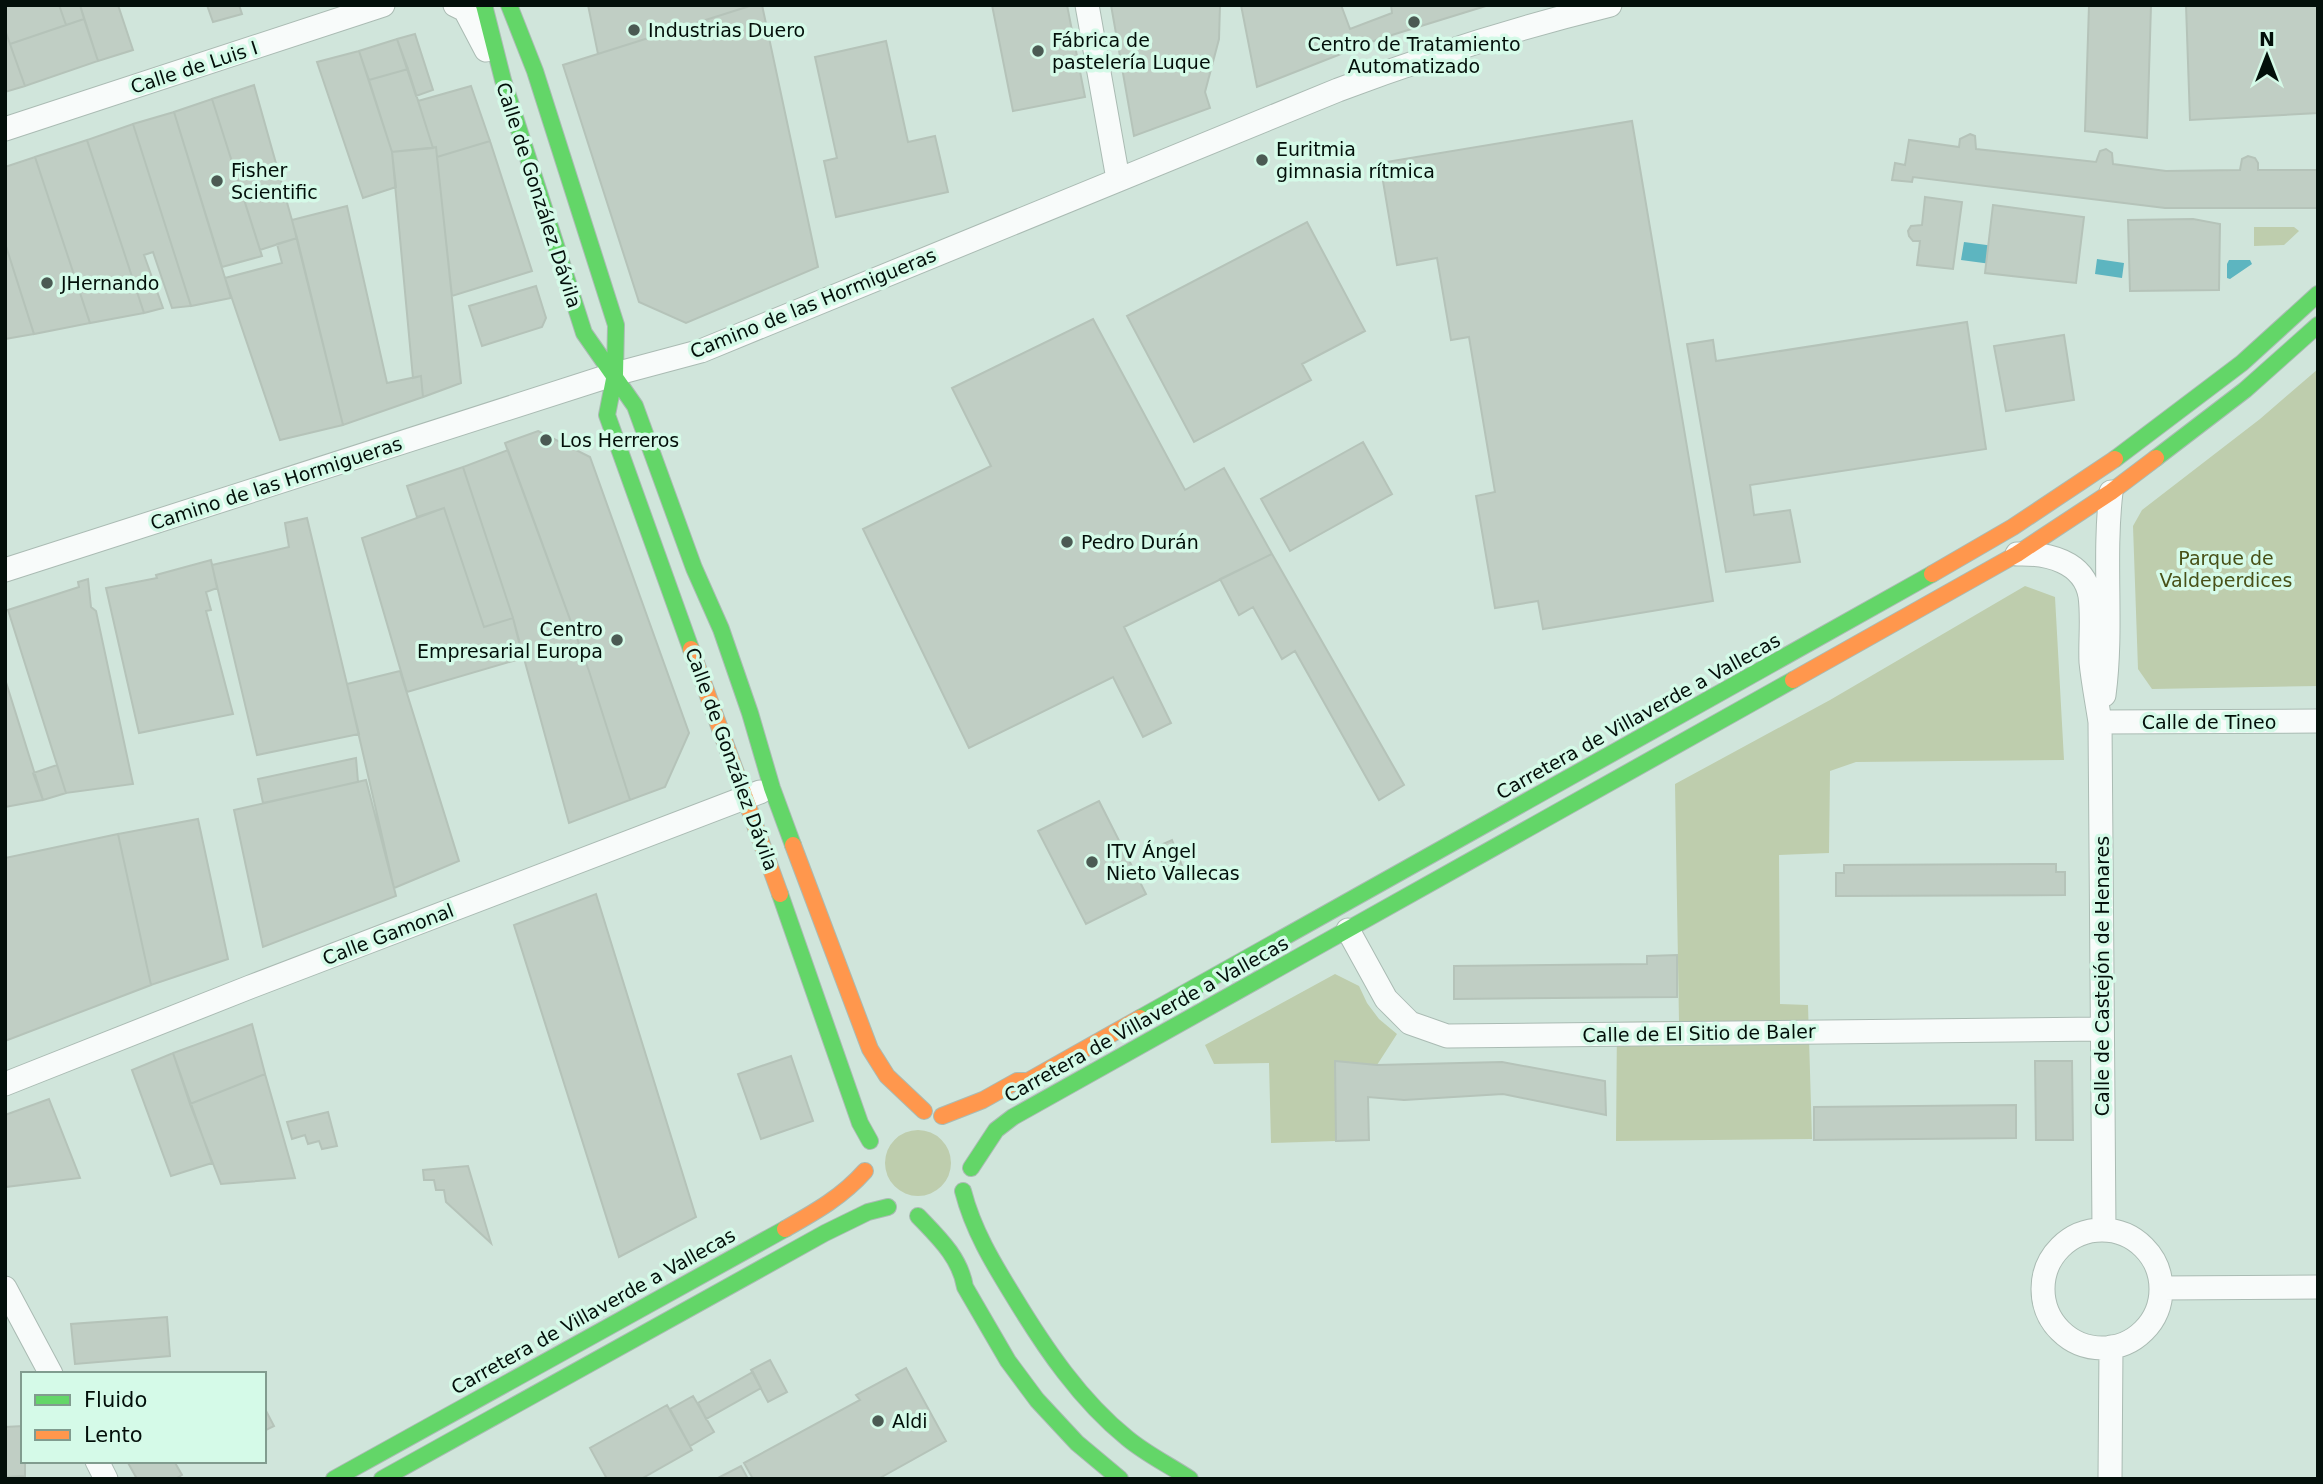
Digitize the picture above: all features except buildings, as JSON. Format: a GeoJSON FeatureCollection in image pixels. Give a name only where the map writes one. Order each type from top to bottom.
{"type":"FeatureCollection","features":[{"type":"Feature","properties":{"kind":"main road","name":"Calle de González Dávila"},"geometry":{"type":"LineString","coordinates":[[509,5],[535,71],[616,325],[615,374],[607,415],[745,798],[763,841],[860,1123],[874,1134],[866,1155],[869,1183]]}},
{"type":"Feature","properties":{"kind":"main road","name":"Calle de González Dávila"},"geometry":{"type":"LineString","coordinates":[[503,80],[583,333],[615,374],[635,406],[694,568],[721,629],[772,788],[874,1058],[895,1086],[924,1111]]}},
{"type":"Feature","properties":{"kind":"main road","name":"Carretera de Villaverde a Vallecas"},"geometry":{"type":"LineString","coordinates":[[924,1111],[949,1120],[1017,1081],[1028,1081],[1988,543],[2052,503],[2137,444],[2242,362],[2318,294]]}},
{"type":"Feature","properties":{"kind":"main road","name":"Carretera de Villaverde a Vallecas"},"geometry":{"type":"LineString","coordinates":[[971,1168],[996,1130],[1013,1116],[2017,554],[2110,492],[2245,390],[2318,325]]}},
{"type":"Feature","properties":{"kind":"main road"},"geometry":{"type":"LineString","coordinates":[[900,1114],[924,1111]]}},
{"type":"Feature","properties":{"kind":"main road"},"geometry":{"type":"LineString","coordinates":[[952,1205],[964,1191],[971,1168],[968,1145]]}},
{"type":"Feature","properties":{"kind":"main road","name":"Carretera de Villaverde a Vallecas"},"geometry":{"type":"LineString","coordinates":[[334,1479],[822,1208],[849,1189],[869,1183]]}},
{"type":"Feature","properties":{"kind":"main road"},"geometry":{"type":"LineString","coordinates":[[869,1183],[888,1207],[899,1213],[918,1216],[936,1213]]}},
{"type":"Feature","properties":{"kind":"main road"},"geometry":{"type":"LineString","coordinates":[[964,1191],[968,1211],[992,1260],[1030,1325],[1057,1362],[1127,1438],[1190,1479]]}},
{"type":"Feature","properties":{"kind":"main road"},"geometry":{"type":"LineString","coordinates":[[382,1479],[825,1233],[868,1212],[888,1207]]}},
{"type":"Feature","properties":{"kind":"main road"},"geometry":{"type":"LineString","coordinates":[[918,1216],[950,1253],[965,1277],[965,1287],[1015,1373],[1061,1426],[1120,1479]]}},
{"type":"Feature","properties":{"kind":"street","name":"Calle de Luis I"},"geometry":{"type":"LineString","coordinates":[[5,130],[383,5]]}},
{"type":"Feature","properties":{"kind":"street","name":"Calle de González Dávila"},"geometry":{"type":"LineString","coordinates":[[523,5],[535,71]]}},
{"type":"Feature","properties":{"kind":"street"},"geometry":{"type":"LineString","coordinates":[[1087,5],[1118,179]]}},
{"type":"Feature","properties":{"kind":"street","name":"Camino de las Hormigueras"},"geometry":{"type":"LineString","coordinates":[[5,570],[615,374],[701,351],[1289,109],[1391,70],[1535,23],[1610,5]]}},
{"type":"Feature","properties":{"kind":"street"},"geometry":{"type":"LineString","coordinates":[[467,6],[503,80]]}},
{"type":"Feature","properties":{"kind":"street","name":"Calle de Castejón de Henares"},"geometry":{"type":"LineString","coordinates":[[2104,1230],[2100,722],[2108,662],[2110,492]]}},
{"type":"Feature","properties":{"kind":"street","name":"Calle de Castejón de Henares"},"geometry":{"type":"LineString","coordinates":[[2017,554],[2036,553],[2063,560],[2083,578],[2087,586],[2090,597],[2091,664],[2100,722]]}},
{"type":"Feature","properties":{"kind":"street","name":"Calle de Tineo"},"geometry":{"type":"LineString","coordinates":[[2100,722],[2318,721]]}},
{"type":"Feature","properties":{"kind":"street","name":"Calle Gamonal"},"geometry":{"type":"LineString","coordinates":[[5,1084],[250,987],[772,788]]}},
{"type":"Feature","properties":{"kind":"street","name":"Calle de El Sitio de Baler"},"geometry":{"type":"LineString","coordinates":[[1348,930],[1386,999],[1410,1023],[1447,1036],[2102,1029]]}},
{"type":"Feature","properties":{"kind":"street"},"geometry":{"type":"LineString","coordinates":[[2104,1230],[2121,1233],[2137,1242],[2150,1255],[2158,1271],[2161,1289],[2155,1313],[2141,1333],[2127,1343],[2111,1347],[2091,1347],[2073,1341],[2058,1328],[2047,1312],[2043,1293],[2045,1273],[2053,1256],[2067,1242],[2084,1233],[2104,1230]]}},
{"type":"Feature","properties":{"kind":"street"},"geometry":{"type":"LineString","coordinates":[[2161,1289],[2318,1287]]}},
{"type":"Feature","properties":{"kind":"street"},"geometry":{"type":"LineString","coordinates":[[5,1288],[50,1372]]}},
{"type":"Feature","properties":{"kind":"street"},"geometry":{"type":"LineString","coordinates":[[2110,1479],[2111,1347]]}},
{"type":"Feature","properties":{"kind":"street"},"geometry":{"type":"LineString","coordinates":[[98,1463],[106,1479]]}},
{"type":"Feature","properties":{"kind":"green space"},"geometry":{"type":"Polygon","coordinates":[[[2254,227],[2294,227],[2299,231],[2284,245],[2254,246],[2254,227]]]}},
{"type":"Feature","properties":{"kind":"green space","name":"Parque de Valdeperdices"},"geometry":{"type":"Polygon","coordinates":[[[2318,369],[2318,686],[2152,689],[2138,669],[2133,526],[2142,510],[2260,419],[2318,369]]]}},
{"type":"Feature","properties":{"kind":"green space"},"geometry":{"type":"Polygon","coordinates":[[[2025,586],[2055,597],[2064,760],[1856,762],[1830,771],[1829,853],[1779,855],[1780,1004],[1808,1005],[1812,1139],[1616,1141],[1617,1022],[1679,1021],[1675,784],[1830,700],[2025,586]]]}},
{"type":"Feature","properties":{"kind":"green space"},"geometry":{"type":"Polygon","coordinates":[[[1335,974],[1359,986],[1379,1019],[1397,1034],[1377,1065],[1335,1061],[1336,1141],[1271,1143],[1269,1063],[1214,1064],[1205,1045],[1335,974]]]}},
{"type":"Feature","properties":{"kind":"green space"},"geometry":{"type":"Polygon","coordinates":[[[918,1130],[941,1140],[951,1163],[941,1186],[918,1196],[895,1186],[885,1163],[895,1140],[918,1130]]]}},
{"type":"Feature","properties":{"kind":"water"},"geometry":{"type":"Polygon","coordinates":[[[1964,242],[1994,246],[1991,264],[1961,260],[1964,242]]]}},
{"type":"Feature","properties":{"kind":"water"},"geometry":{"type":"Polygon","coordinates":[[[2097,259],[2124,263],[2122,278],[2095,274],[2097,259]]]}},
{"type":"Feature","properties":{"kind":"water"},"geometry":{"type":"Polygon","coordinates":[[[2229,260],[2250,260],[2252,264],[2230,279],[2227,278],[2229,260]]]}},
{"type":"Feature","properties":{"kind":"traffic: fast"},"geometry":{"type":"LineString","coordinates":[[484,5],[503,80],[584,333],[635,406],[694,568],[721,629],[793,845]]}},
{"type":"Feature","properties":{"kind":"traffic: fast"},"geometry":{"type":"LineString","coordinates":[[509,5],[535,71],[616,325],[615,374],[607,415],[691,649]]}},
{"type":"Feature","properties":{"kind":"traffic: fast"},"geometry":{"type":"LineString","coordinates":[[2115,459],[2242,363],[2318,294]]}},
{"type":"Feature","properties":{"kind":"traffic: fast"},"geometry":{"type":"LineString","coordinates":[[2156,458],[2245,390],[2318,325]]}},
{"type":"Feature","properties":{"kind":"traffic: fast"},"geometry":{"type":"LineString","coordinates":[[1140,1018],[1932,574]]}},
{"type":"Feature","properties":{"kind":"traffic: fast"},"geometry":{"type":"LineString","coordinates":[[971,1168],[996,1130],[1013,1117],[1793,680]]}},
{"type":"Feature","properties":{"kind":"traffic: fast"},"geometry":{"type":"LineString","coordinates":[[780,894],[860,1123],[870,1141]]}},
{"type":"Feature","properties":{"kind":"traffic: fast"},"geometry":{"type":"LineString","coordinates":[[963,1191],[972,1219],[991,1259],[1064,1372],[1094,1407],[1127,1438],[1190,1479]]}},
{"type":"Feature","properties":{"kind":"traffic: fast"},"geometry":{"type":"LineString","coordinates":[[382,1479],[825,1233],[868,1212],[888,1207]]}},
{"type":"Feature","properties":{"kind":"traffic: fast"},"geometry":{"type":"LineString","coordinates":[[918,1216],[953,1257],[965,1287],[1008,1361],[1037,1400],[1077,1443],[1120,1479]]}},
{"type":"Feature","properties":{"kind":"traffic: fast"},"geometry":{"type":"LineString","coordinates":[[334,1479],[785,1229]]}},
{"type":"Feature","properties":{"kind":"traffic: slow"},"geometry":{"type":"LineString","coordinates":[[1793,680],[2017,554],[2111,492],[2156,458]]}},
{"type":"Feature","properties":{"kind":"traffic: slow"},"geometry":{"type":"LineString","coordinates":[[1932,574],[2013,527],[2115,459]]}},
{"type":"Feature","properties":{"kind":"traffic: slow"},"geometry":{"type":"LineString","coordinates":[[691,649],[780,894]]}},
{"type":"Feature","properties":{"kind":"traffic: slow"},"geometry":{"type":"LineString","coordinates":[[793,845],[870,1049],[887,1076],[924,1111]]}},
{"type":"Feature","properties":{"kind":"traffic: slow"},"geometry":{"type":"LineString","coordinates":[[942,1116],[983,1100],[1017,1081],[1028,1081],[1140,1018]]}},
{"type":"Feature","properties":{"kind":"traffic: slow"},"geometry":{"type":"LineString","coordinates":[[785,1229],[837,1196],[865,1171]]}},
{"type":"Feature","properties":{"kind":"place","name":"Centro de Tratamiento Automatizado"},"geometry":{"type":"Point","coordinates":[1414,22]}},
{"type":"Feature","properties":{"kind":"place","name":"Industrias Duero"},"geometry":{"type":"Point","coordinates":[634,30]}},
{"type":"Feature","properties":{"kind":"place","name":"Fábrica de pastelería Luque"},"geometry":{"type":"Point","coordinates":[1038,51]}},
{"type":"Feature","properties":{"kind":"place","name":"Euritmia gimnasia rítmica"},"geometry":{"type":"Point","coordinates":[1262,160]}},
{"type":"Feature","properties":{"kind":"place","name":"Fisher Scientific"},"geometry":{"type":"Point","coordinates":[217,181]}},
{"type":"Feature","properties":{"kind":"place","name":"JHernando"},"geometry":{"type":"Point","coordinates":[47,283]}},
{"type":"Feature","properties":{"kind":"place","name":"Los Herreros"},"geometry":{"type":"Point","coordinates":[546,440]}},
{"type":"Feature","properties":{"kind":"place","name":"Pedro Durán"},"geometry":{"type":"Point","coordinates":[1067,542]}},
{"type":"Feature","properties":{"kind":"place","name":"Centro Empresarial Europa"},"geometry":{"type":"Point","coordinates":[617,640]}},
{"type":"Feature","properties":{"kind":"place","name":"ITV Ángel Nieto Vallecas"},"geometry":{"type":"Point","coordinates":[1092,862]}},
{"type":"Feature","properties":{"kind":"place","name":"Aldi"},"geometry":{"type":"Point","coordinates":[878,1421]}}]}
